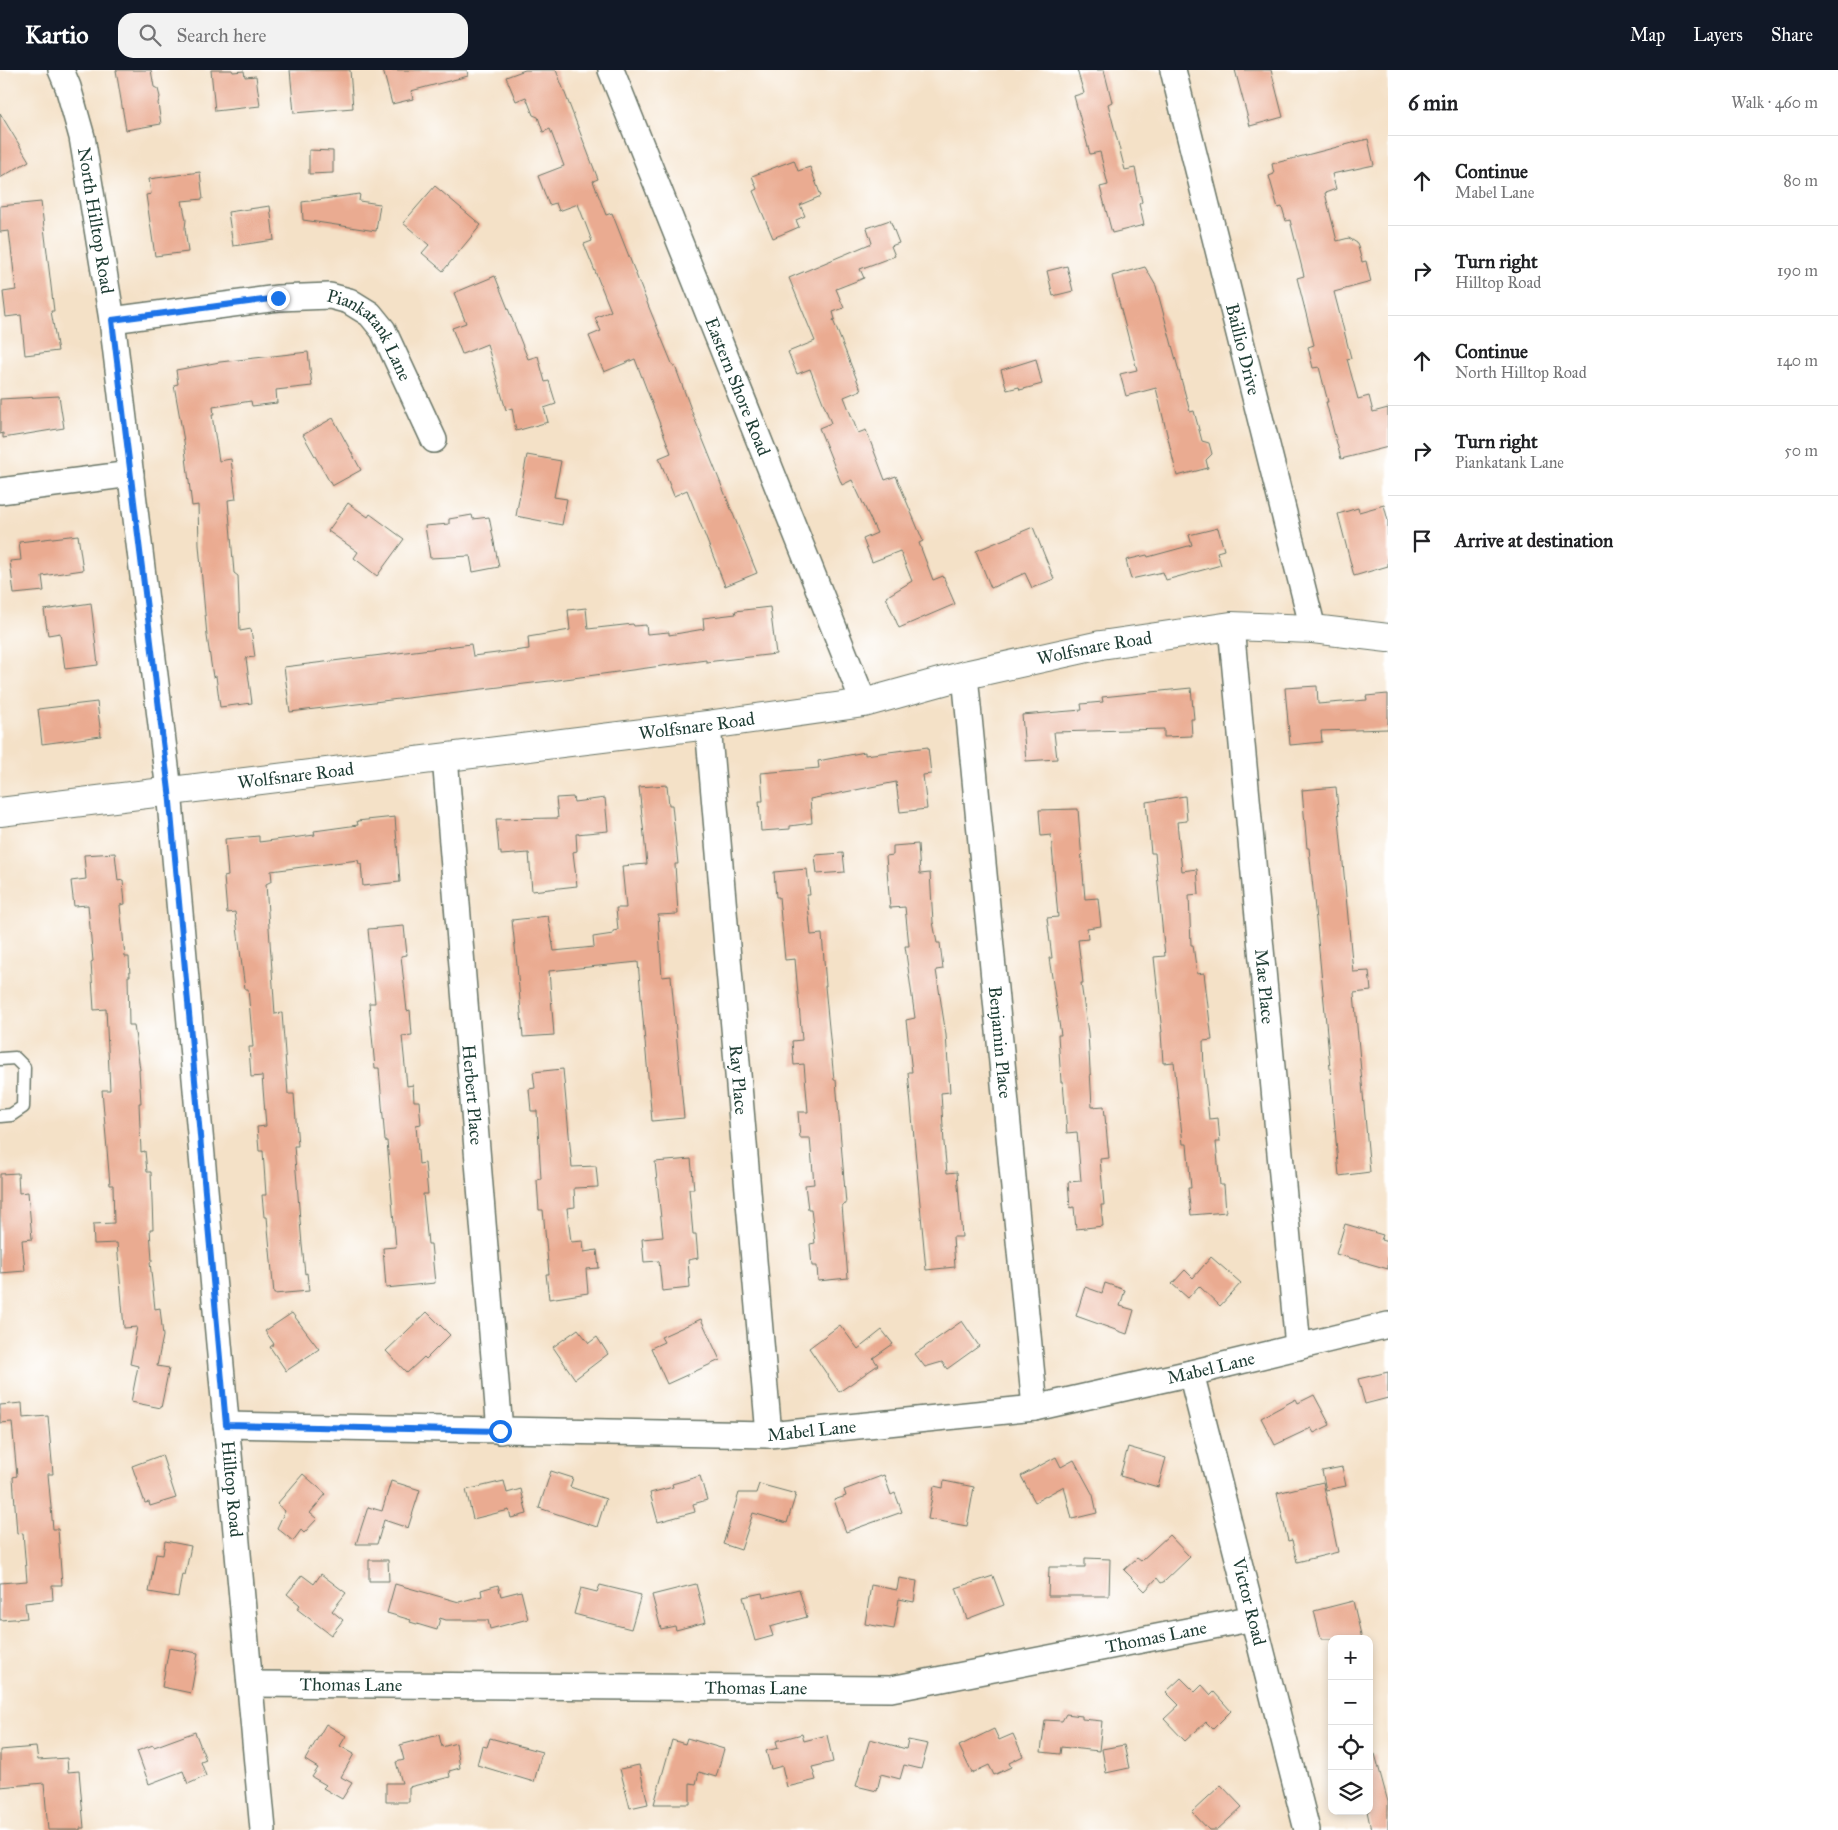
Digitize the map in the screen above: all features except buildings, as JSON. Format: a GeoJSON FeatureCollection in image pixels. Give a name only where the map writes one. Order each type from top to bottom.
{"type":"FeatureCollection","features":[{"type":"Feature","properties":{"kind":"street","name":"North Hilltop Road"},"geometry":{"type":"LineString","coordinates":[[61,70],[68,86],[82,137],[112,320],[169,791]]}},
{"type":"Feature","properties":{"kind":"street","name":"Eastern Shore Road"},"geometry":{"type":"LineString","coordinates":[[611,70],[864,703]]}},
{"type":"Feature","properties":{"kind":"street","name":"Baillio Drive"},"geometry":{"type":"LineString","coordinates":[[1173,70],[1313,629]]}},
{"type":"Feature","properties":{"kind":"street","name":"Piankatank Lane"},"geometry":{"type":"LineString","coordinates":[[112,320],[278,298],[330,296],[349,301],[370,314],[383,330],[434,440]]}},
{"type":"Feature","properties":{"kind":"street"},"geometry":{"type":"LineString","coordinates":[[0,491],[131,474]]}},
{"type":"Feature","properties":{"kind":"street","name":"Wolfsnare Road"},"geometry":{"type":"LineString","coordinates":[[0,812],[708,725],[864,703],[964,675],[1101,645],[1231,626],[1313,629],[1388,638]]}},
{"type":"Feature","properties":{"kind":"street","name":"Mae Place"},"geometry":{"type":"LineString","coordinates":[[1231,626],[1298,1347]]}},
{"type":"Feature","properties":{"kind":"street","name":"Benjamin Place"},"geometry":{"type":"LineString","coordinates":[[964,675],[1035,1408]]}},
{"type":"Feature","properties":{"kind":"street","name":"Ray Place"},"geometry":{"type":"LineString","coordinates":[[708,725],[769,1435]]}},
{"type":"Feature","properties":{"kind":"street","name":"Herbert Place"},"geometry":{"type":"LineString","coordinates":[[445,757],[500,1431]]}},
{"type":"Feature","properties":{"kind":"street","name":"Hilltop Road"},"geometry":{"type":"LineString","coordinates":[[169,791],[263,1830]]}},
{"type":"Feature","properties":{"kind":"street","name":"Mabel Lane"},"geometry":{"type":"LineString","coordinates":[[226,1425],[769,1435],[1035,1408],[1191,1373],[1388,1325]]}},
{"type":"Feature","properties":{"kind":"street","name":"Victor Road"},"geometry":{"type":"LineString","coordinates":[[1191,1373],[1307,1830]]}},
{"type":"Feature","properties":{"kind":"street","name":"Thomas Lane"},"geometry":{"type":"LineString","coordinates":[[251,1684],[891,1689],[1254,1618]]}},
{"type":"Feature","properties":{"kind":"lane"},"geometry":{"type":"LineString","coordinates":[[0,1059],[15,1058],[24,1067],[23,1106],[11,1116],[0,1116]]}},
{"type":"Feature","properties":{"kind":"route"},"geometry":{"type":"LineString","coordinates":[[278,298],[112,320],[169,791],[226,1425],[500,1431]]}}]}
